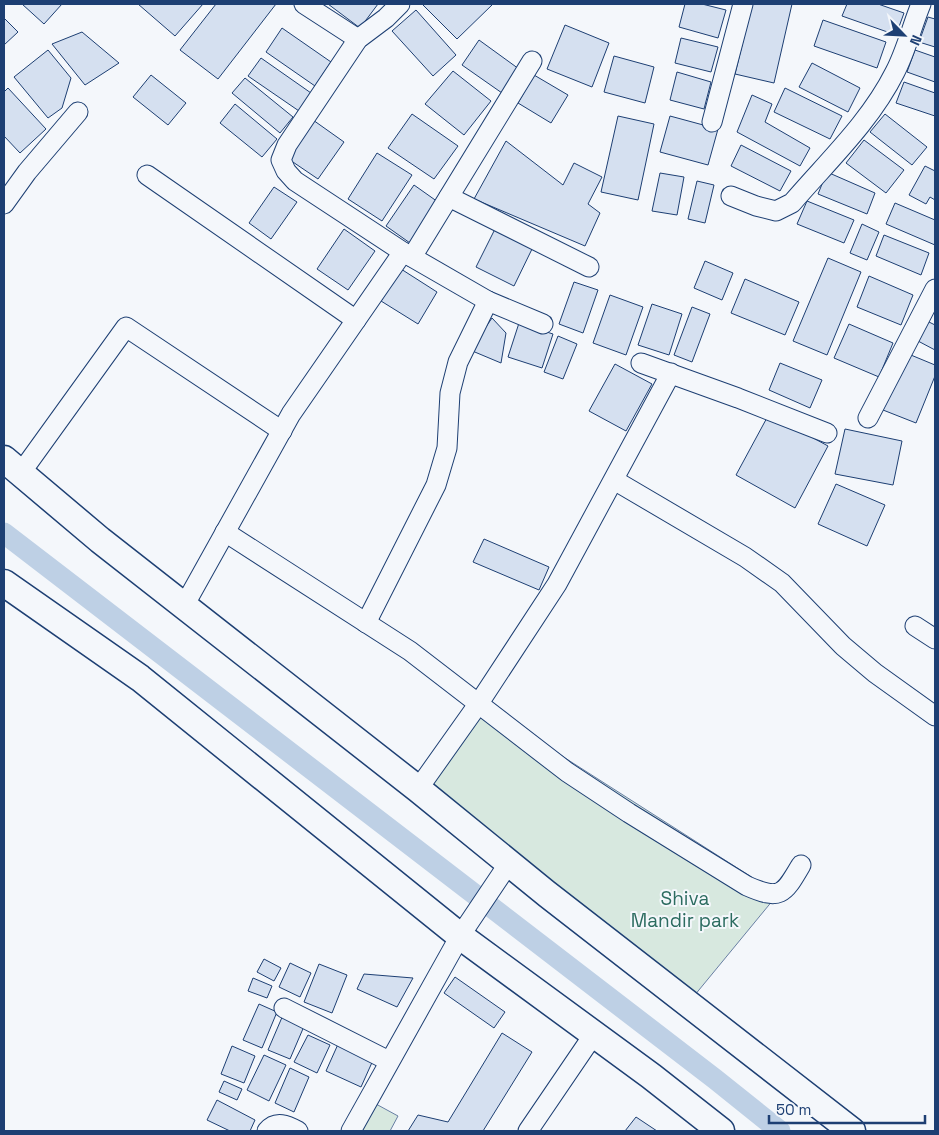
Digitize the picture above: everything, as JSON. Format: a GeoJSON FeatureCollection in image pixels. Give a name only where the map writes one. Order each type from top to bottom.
{"type":"FeatureCollection","features":[{"type":"Feature","properties":{"kind":"street"},"geometry":{"type":"LineString","coordinates":[[304,4],[358,39]]}},
{"type":"Feature","properties":{"kind":"street"},"geometry":{"type":"LineString","coordinates":[[400,4],[386,18],[358,39],[287,145],[281,160],[286,171],[295,181],[408,254],[488,302],[543,324]]}},
{"type":"Feature","properties":{"kind":"street"},"geometry":{"type":"LineString","coordinates":[[712,122],[742,4]]}},
{"type":"Feature","properties":{"kind":"street"},"geometry":{"type":"LineString","coordinates":[[732,196],[756,206],[776,211],[792,203],[867,117],[882,95],[896,70],[920,4]]}},
{"type":"Feature","properties":{"kind":"street"},"geometry":{"type":"LineString","coordinates":[[184,606],[291,414],[356,320],[408,254],[449,197],[532,61]]}},
{"type":"Feature","properties":{"kind":"street"},"geometry":{"type":"LineString","coordinates":[[4,204],[27,172],[78,112]]}},
{"type":"Feature","properties":{"kind":"street"},"geometry":{"type":"LineString","coordinates":[[147,175],[356,320]]}},
{"type":"Feature","properties":{"kind":"street"},"geometry":{"type":"LineString","coordinates":[[449,197],[589,267]]}},
{"type":"Feature","properties":{"kind":"street"},"geometry":{"type":"LineString","coordinates":[[868,418],[935,289]]}},
{"type":"Feature","properties":{"kind":"street"},"geometry":{"type":"LineString","coordinates":[[366,623],[436,484],[447,448],[450,393],[458,362],[488,302]]}},
{"type":"Feature","properties":{"kind":"street"},"geometry":{"type":"LineString","coordinates":[[282,431],[126,327],[12,466],[100,540],[418,789],[509,864],[852,1131]]}},
{"type":"Feature","properties":{"kind":"street"},"geometry":{"type":"LineString","coordinates":[[641,364],[827,433]]}},
{"type":"Feature","properties":{"kind":"street"},"geometry":{"type":"LineString","coordinates":[[418,789],[557,584],[671,374]]}},
{"type":"Feature","properties":{"kind":"street"},"geometry":{"type":"LineString","coordinates":[[614,480],[745,557],[782,583],[843,646],[875,673],[935,716]]}},
{"type":"Feature","properties":{"kind":"street"},"geometry":{"type":"LineString","coordinates":[[225,532],[410,650],[566,772],[747,886],[764,894],[778,894],[788,886],[802,865]]}},
{"type":"Feature","properties":{"kind":"street"},"geometry":{"type":"LineString","coordinates":[[4,583],[140,678],[460,935],[721,1131]]}},
{"type":"Feature","properties":{"kind":"street"},"geometry":{"type":"LineString","coordinates":[[916,626],[935,639]]}},
{"type":"Feature","properties":{"kind":"street"},"geometry":{"type":"LineString","coordinates":[[351,1131],[460,935],[509,864]]}},
{"type":"Feature","properties":{"kind":"street"},"geometry":{"type":"LineString","coordinates":[[284,1008],[389,1061]]}},
{"type":"Feature","properties":{"kind":"street"},"geometry":{"type":"LineString","coordinates":[[528,1131],[594,1034]]}},
{"type":"Feature","properties":{"kind":"street"},"geometry":{"type":"LineString","coordinates":[[267,1131],[275,1124],[283,1124],[298,1131]]}},
{"type":"Feature","properties":{"kind":"green space","name":"Shiva Mandir park"},"geometry":{"type":"Polygon","coordinates":[[[479,703],[778,894],[694,996],[425,784],[479,703]]]}},
{"type":"Feature","properties":{"kind":"green space"},"geometry":{"type":"Polygon","coordinates":[[[376,1104],[398,1116],[390,1131],[361,1131],[376,1104]]]}},
{"type":"Feature","properties":{"kind":"building"},"geometry":{"type":"Polygon","coordinates":[[[22,4],[62,4],[44,24],[22,4]]]}},
{"type":"Feature","properties":{"kind":"building"},"geometry":{"type":"Polygon","coordinates":[[[138,4],[203,4],[175,36],[138,4]]]}},
{"type":"Feature","properties":{"kind":"building"},"geometry":{"type":"Polygon","coordinates":[[[216,4],[276,4],[218,79],[180,50],[216,4]]]}},
{"type":"Feature","properties":{"kind":"building"},"geometry":{"type":"Polygon","coordinates":[[[328,4],[378,4],[360,28],[328,4]]]}},
{"type":"Feature","properties":{"kind":"building"},"geometry":{"type":"Polygon","coordinates":[[[424,4],[493,4],[457,39],[424,4]]]}},
{"type":"Feature","properties":{"kind":"building"},"geometry":{"type":"Polygon","coordinates":[[[685,4],[702,4],[726,10],[718,38],[679,27],[685,4]]]}},
{"type":"Feature","properties":{"kind":"building"},"geometry":{"type":"Polygon","coordinates":[[[752,4],[792,4],[774,83],[735,74],[752,4]]]}},
{"type":"Feature","properties":{"kind":"building"},"geometry":{"type":"Polygon","coordinates":[[[847,4],[878,4],[904,13],[896,35],[842,16],[847,4]]]}},
{"type":"Feature","properties":{"kind":"building"},"geometry":{"type":"Polygon","coordinates":[[[416,10],[456,55],[433,76],[392,31],[416,10]]]}},
{"type":"Feature","properties":{"kind":"building"},"geometry":{"type":"Polygon","coordinates":[[[928,17],[935,19],[935,47],[919,42],[928,17]]]}},
{"type":"Feature","properties":{"kind":"building"},"geometry":{"type":"Polygon","coordinates":[[[4,18],[18,32],[4,45],[4,18]]]}},
{"type":"Feature","properties":{"kind":"building"},"geometry":{"type":"Polygon","coordinates":[[[823,20],[886,42],[877,68],[814,46],[823,20]]]}},
{"type":"Feature","properties":{"kind":"building"},"geometry":{"type":"Polygon","coordinates":[[[565,25],[609,43],[592,87],[547,69],[565,25]]]}},
{"type":"Feature","properties":{"kind":"building"},"geometry":{"type":"Polygon","coordinates":[[[282,28],[331,62],[315,86],[266,52],[282,28]]]}},
{"type":"Feature","properties":{"kind":"building"},"geometry":{"type":"Polygon","coordinates":[[[82,32],[119,63],[85,85],[52,44],[82,32]]]}},
{"type":"Feature","properties":{"kind":"building"},"geometry":{"type":"Polygon","coordinates":[[[681,38],[718,47],[711,72],[675,63],[681,38]]]}},
{"type":"Feature","properties":{"kind":"building"},"geometry":{"type":"Polygon","coordinates":[[[479,40],[519,69],[502,93],[462,65],[479,40]]]}},
{"type":"Feature","properties":{"kind":"building"},"geometry":{"type":"Polygon","coordinates":[[[48,50],[71,78],[62,108],[48,118],[14,77],[48,50]]]}},
{"type":"Feature","properties":{"kind":"building"},"geometry":{"type":"Polygon","coordinates":[[[915,50],[935,57],[935,82],[907,72],[915,50]]]}},
{"type":"Feature","properties":{"kind":"building"},"geometry":{"type":"Polygon","coordinates":[[[614,56],[654,67],[645,103],[604,92],[614,56]]]}},
{"type":"Feature","properties":{"kind":"building"},"geometry":{"type":"Polygon","coordinates":[[[261,58],[311,93],[299,111],[248,76],[261,58]]]}},
{"type":"Feature","properties":{"kind":"building"},"geometry":{"type":"Polygon","coordinates":[[[812,63],[860,88],[848,112],[799,87],[812,63]]]}},
{"type":"Feature","properties":{"kind":"building"},"geometry":{"type":"Polygon","coordinates":[[[453,71],[491,101],[464,135],[425,104],[453,71]]]}},
{"type":"Feature","properties":{"kind":"building"},"geometry":{"type":"Polygon","coordinates":[[[677,72],[711,82],[704,109],[670,100],[677,72]]]}},
{"type":"Feature","properties":{"kind":"building"},"geometry":{"type":"Polygon","coordinates":[[[151,75],[186,103],[168,125],[133,97],[151,75]]]}},
{"type":"Feature","properties":{"kind":"building"},"geometry":{"type":"Polygon","coordinates":[[[534,75],[568,95],[551,123],[518,103],[534,75]]]}},
{"type":"Feature","properties":{"kind":"building"},"geometry":{"type":"Polygon","coordinates":[[[245,78],[293,117],[280,133],[232,93],[245,78]]]}},
{"type":"Feature","properties":{"kind":"building"},"geometry":{"type":"Polygon","coordinates":[[[904,82],[935,93],[935,116],[896,103],[904,82]]]}},
{"type":"Feature","properties":{"kind":"building"},"geometry":{"type":"Polygon","coordinates":[[[8,88],[46,129],[20,153],[4,136],[4,92],[8,88]]]}},
{"type":"Feature","properties":{"kind":"building"},"geometry":{"type":"Polygon","coordinates":[[[785,88],[842,116],[830,139],[774,112],[785,88]]]}},
{"type":"Feature","properties":{"kind":"building"},"geometry":{"type":"Polygon","coordinates":[[[752,95],[772,104],[765,122],[810,148],[800,166],[737,132],[752,95]]]}},
{"type":"Feature","properties":{"kind":"building"},"geometry":{"type":"Polygon","coordinates":[[[235,104],[277,139],[262,157],[220,123],[235,104]]]}},
{"type":"Feature","properties":{"kind":"building"},"geometry":{"type":"Polygon","coordinates":[[[412,114],[458,146],[434,179],[388,148],[412,114]]]}},
{"type":"Feature","properties":{"kind":"building"},"geometry":{"type":"Polygon","coordinates":[[[885,114],[927,147],[912,165],[870,132],[885,114]]]}},
{"type":"Feature","properties":{"kind":"building"},"geometry":{"type":"Polygon","coordinates":[[[618,116],[654,124],[638,200],[601,192],[618,116]]]}},
{"type":"Feature","properties":{"kind":"building"},"geometry":{"type":"Polygon","coordinates":[[[670,116],[718,129],[708,165],[660,152],[670,116]]]}},
{"type":"Feature","properties":{"kind":"building"},"geometry":{"type":"Polygon","coordinates":[[[313,120],[344,142],[318,179],[287,158],[313,120]]]}},
{"type":"Feature","properties":{"kind":"building"},"geometry":{"type":"Polygon","coordinates":[[[864,140],[904,170],[886,193],[846,163],[864,140]]]}},
{"type":"Feature","properties":{"kind":"building"},"geometry":{"type":"Polygon","coordinates":[[[506,141],[563,185],[574,163],[602,177],[588,204],[600,213],[585,246],[474,199],[506,141]]]}},
{"type":"Feature","properties":{"kind":"building"},"geometry":{"type":"Polygon","coordinates":[[[741,145],[791,171],[780,191],[731,166],[741,145]]]}},
{"type":"Feature","properties":{"kind":"building"},"geometry":{"type":"Polygon","coordinates":[[[377,153],[412,175],[382,221],[348,199],[377,153]]]}},
{"type":"Feature","properties":{"kind":"building"},"geometry":{"type":"Polygon","coordinates":[[[925,166],[935,171],[935,200],[930,197],[926,204],[909,195],[925,166]]]}},
{"type":"Feature","properties":{"kind":"building"},"geometry":{"type":"Polygon","coordinates":[[[827,172],[875,193],[867,214],[818,194],[827,172]]]}},
{"type":"Feature","properties":{"kind":"building"},"geometry":{"type":"Polygon","coordinates":[[[660,173],[684,177],[677,215],[652,211],[660,173]]]}},
{"type":"Feature","properties":{"kind":"building"},"geometry":{"type":"Polygon","coordinates":[[[697,181],[714,185],[705,223],[688,219],[697,181]]]}},
{"type":"Feature","properties":{"kind":"building"},"geometry":{"type":"Polygon","coordinates":[[[414,185],[438,202],[410,243],[386,226],[414,185]]]}},
{"type":"Feature","properties":{"kind":"building"},"geometry":{"type":"Polygon","coordinates":[[[274,187],[297,202],[271,239],[249,223],[274,187]]]}},
{"type":"Feature","properties":{"kind":"building"},"geometry":{"type":"Polygon","coordinates":[[[807,201],[854,220],[844,243],[797,224],[807,201]]]}},
{"type":"Feature","properties":{"kind":"building"},"geometry":{"type":"Polygon","coordinates":[[[895,203],[935,220],[935,245],[886,224],[895,203]]]}},
{"type":"Feature","properties":{"kind":"building"},"geometry":{"type":"Polygon","coordinates":[[[862,224],[879,232],[867,260],[850,253],[862,224]]]}},
{"type":"Feature","properties":{"kind":"building"},"geometry":{"type":"Polygon","coordinates":[[[496,227],[533,247],[514,286],[476,267],[496,227]]]}},
{"type":"Feature","properties":{"kind":"building"},"geometry":{"type":"Polygon","coordinates":[[[344,229],[375,251],[348,290],[317,269],[344,229]]]}},
{"type":"Feature","properties":{"kind":"building"},"geometry":{"type":"Polygon","coordinates":[[[884,235],[929,253],[921,275],[876,256],[884,235]]]}},
{"type":"Feature","properties":{"kind":"building"},"geometry":{"type":"Polygon","coordinates":[[[828,258],[861,272],[827,355],[793,341],[828,258]]]}},
{"type":"Feature","properties":{"kind":"building"},"geometry":{"type":"Polygon","coordinates":[[[705,261],[733,273],[722,300],[694,288],[705,261]]]}},
{"type":"Feature","properties":{"kind":"building"},"geometry":{"type":"Polygon","coordinates":[[[401,269],[437,292],[418,324],[381,301],[401,269]]]}},
{"type":"Feature","properties":{"kind":"building"},"geometry":{"type":"Polygon","coordinates":[[[869,276],[913,295],[901,325],[857,307],[869,276]]]}},
{"type":"Feature","properties":{"kind":"building"},"geometry":{"type":"Polygon","coordinates":[[[745,279],[799,302],[785,335],[731,313],[745,279]]]}},
{"type":"Feature","properties":{"kind":"building"},"geometry":{"type":"Polygon","coordinates":[[[574,282],[598,290],[583,333],[559,324],[574,282]]]}},
{"type":"Feature","properties":{"kind":"building"},"geometry":{"type":"Polygon","coordinates":[[[610,295],[643,307],[626,355],[593,343],[610,295]]]}},
{"type":"Feature","properties":{"kind":"building"},"geometry":{"type":"Polygon","coordinates":[[[652,304],[682,314],[669,355],[638,345],[652,304]]]}},
{"type":"Feature","properties":{"kind":"building"},"geometry":{"type":"Polygon","coordinates":[[[692,307],[710,314],[692,362],[674,355],[692,307]]]}},
{"type":"Feature","properties":{"kind":"building"},"geometry":{"type":"Polygon","coordinates":[[[492,318],[506,333],[501,363],[470,350],[492,318]]]}},
{"type":"Feature","properties":{"kind":"building"},"geometry":{"type":"Polygon","coordinates":[[[927,321],[935,325],[935,350],[918,341],[927,321]]]}},
{"type":"Feature","properties":{"kind":"building"},"geometry":{"type":"Polygon","coordinates":[[[519,323],[553,334],[542,368],[508,357],[519,323]]]}},
{"type":"Feature","properties":{"kind":"building"},"geometry":{"type":"Polygon","coordinates":[[[849,324],[893,343],[879,377],[834,358],[849,324]]]}},
{"type":"Feature","properties":{"kind":"building"},"geometry":{"type":"Polygon","coordinates":[[[558,336],[577,344],[563,379],[544,372],[558,336]]]}},
{"type":"Feature","properties":{"kind":"building"},"geometry":{"type":"Polygon","coordinates":[[[906,353],[935,365],[935,376],[916,423],[883,410],[906,353]]]}},
{"type":"Feature","properties":{"kind":"building"},"geometry":{"type":"Polygon","coordinates":[[[780,363],[822,380],[810,408],[769,390],[780,363]]]}},
{"type":"Feature","properties":{"kind":"building"},"geometry":{"type":"Polygon","coordinates":[[[615,364],[652,384],[626,431],[589,411],[615,364]]]}},
{"type":"Feature","properties":{"kind":"building"},"geometry":{"type":"Polygon","coordinates":[[[769,414],[828,446],[795,508],[736,475],[769,414]]]}},
{"type":"Feature","properties":{"kind":"building"},"geometry":{"type":"Polygon","coordinates":[[[845,429],[902,441],[893,485],[835,474],[845,429]]]}},
{"type":"Feature","properties":{"kind":"building"},"geometry":{"type":"Polygon","coordinates":[[[836,484],[885,505],[867,546],[818,524],[836,484]]]}},
{"type":"Feature","properties":{"kind":"building"},"geometry":{"type":"Polygon","coordinates":[[[484,539],[549,567],[539,590],[473,562],[484,539]]]}},
{"type":"Feature","properties":{"kind":"building"},"geometry":{"type":"Polygon","coordinates":[[[264,959],[281,968],[274,981],[257,972],[264,959]]]}},
{"type":"Feature","properties":{"kind":"building"},"geometry":{"type":"Polygon","coordinates":[[[290,963],[311,973],[300,997],[279,987],[290,963]]]}},
{"type":"Feature","properties":{"kind":"building"},"geometry":{"type":"Polygon","coordinates":[[[319,964],[347,975],[332,1013],[304,1002],[319,964]]]}},
{"type":"Feature","properties":{"kind":"building"},"geometry":{"type":"Polygon","coordinates":[[[364,974],[413,978],[397,1007],[357,989],[364,974]]]}},
{"type":"Feature","properties":{"kind":"building"},"geometry":{"type":"Polygon","coordinates":[[[455,977],[505,1012],[494,1028],[444,993],[455,977]]]}},
{"type":"Feature","properties":{"kind":"building"},"geometry":{"type":"Polygon","coordinates":[[[253,978],[272,986],[267,998],[248,991],[253,978]]]}},
{"type":"Feature","properties":{"kind":"building"},"geometry":{"type":"Polygon","coordinates":[[[259,1004],[277,1012],[262,1048],[243,1040],[259,1004]]]}},
{"type":"Feature","properties":{"kind":"building"},"geometry":{"type":"Polygon","coordinates":[[[283,1015],[305,1024],[290,1059],[268,1050],[283,1015]]]}},
{"type":"Feature","properties":{"kind":"building"},"geometry":{"type":"Polygon","coordinates":[[[502,1033],[532,1052],[483,1131],[408,1131],[418,1115],[448,1122],[502,1033]]]}},
{"type":"Feature","properties":{"kind":"building"},"geometry":{"type":"Polygon","coordinates":[[[308,1035],[330,1045],[317,1073],[294,1062],[308,1035]]]}},
{"type":"Feature","properties":{"kind":"building"},"geometry":{"type":"Polygon","coordinates":[[[339,1042],[374,1058],[361,1087],[326,1071],[339,1042]]]}},
{"type":"Feature","properties":{"kind":"building"},"geometry":{"type":"Polygon","coordinates":[[[232,1046],[255,1056],[244,1083],[221,1074],[232,1046]]]}},
{"type":"Feature","properties":{"kind":"building"},"geometry":{"type":"Polygon","coordinates":[[[264,1055],[286,1065],[269,1101],[247,1090],[264,1055]]]}},
{"type":"Feature","properties":{"kind":"building"},"geometry":{"type":"Polygon","coordinates":[[[290,1068],[309,1077],[294,1112],[275,1103],[290,1068]]]}},
{"type":"Feature","properties":{"kind":"building"},"geometry":{"type":"Polygon","coordinates":[[[224,1081],[242,1089],[237,1100],[219,1092],[224,1081]]]}},
{"type":"Feature","properties":{"kind":"building"},"geometry":{"type":"Polygon","coordinates":[[[217,1100],[255,1120],[250,1131],[230,1131],[207,1120],[217,1100]]]}},
{"type":"Feature","properties":{"kind":"building"},"geometry":{"type":"Polygon","coordinates":[[[636,1117],[657,1131],[625,1131],[636,1117]]]}},
{"type":"Feature","properties":{"kind":"waterway"},"geometry":{"type":"LineString","coordinates":[[4,533],[715,1079],[780,1131]]}}]}
